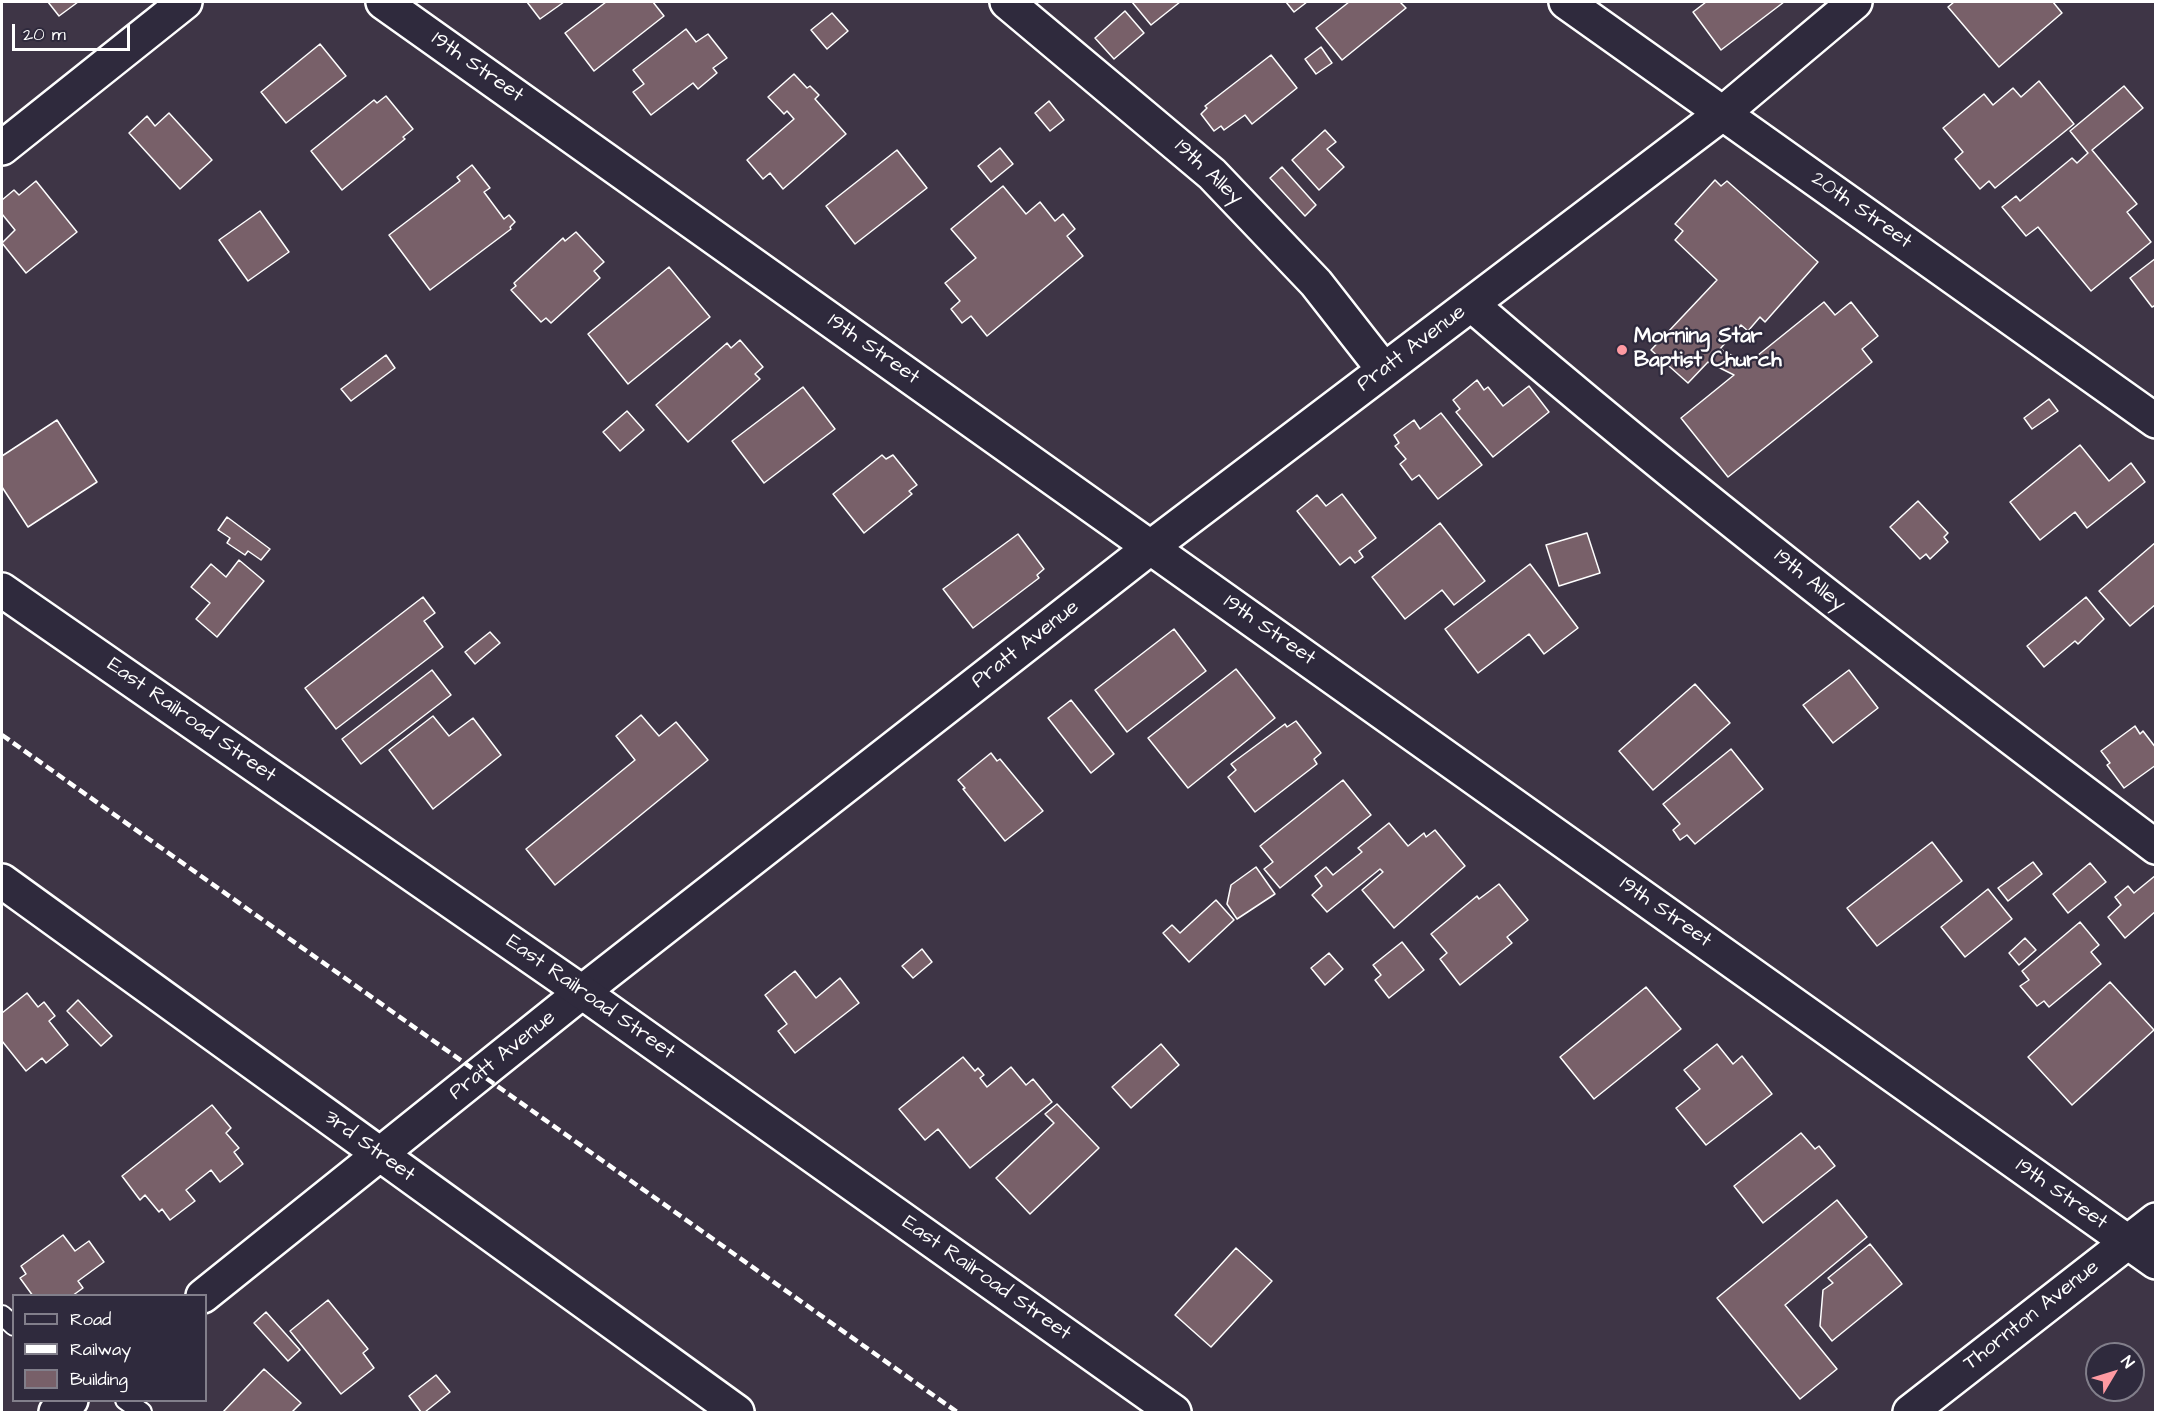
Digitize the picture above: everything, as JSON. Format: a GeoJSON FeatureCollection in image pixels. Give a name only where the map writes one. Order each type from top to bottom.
{"type":"FeatureCollection","features":[{"type":"Feature","properties":{"kind":"street"},"geometry":{"type":"LineString","coordinates":[[2,148],[185,2]]}},
{"type":"Feature","properties":{"kind":"street","name":"19th Street"},"geometry":{"type":"LineString","coordinates":[[383,2],[2156,1262]]}},
{"type":"Feature","properties":{"kind":"street","name":"19th Alley"},"geometry":{"type":"LineString","coordinates":[[1007,2],[1212,174],[1316,283],[1384,370]]}},
{"type":"Feature","properties":{"kind":"street","name":"20th Street"},"geometry":{"type":"LineString","coordinates":[[1566,2],[2156,421]]}},
{"type":"Feature","properties":{"kind":"street","name":"Pratt Avenue"},"geometry":{"type":"LineString","coordinates":[[206,1294],[582,992],[1151,547],[1723,113],[1855,2]]}},
{"type":"Feature","properties":{"kind":"street","name":"19th Alley"},"geometry":{"type":"LineString","coordinates":[[1472,304],[1590,407],[1911,662],[2156,847]]}},
{"type":"Feature","properties":{"kind":"street","name":"East Railroad Street"},"geometry":{"type":"LineString","coordinates":[[2,590],[582,992],[1174,1413]]}},
{"type":"Feature","properties":{"kind":"street","name":"3rd Street"},"geometry":{"type":"LineString","coordinates":[[2,881],[736,1413]]}},
{"type":"Feature","properties":{"kind":"street","name":"Thornton Avenue"},"geometry":{"type":"LineString","coordinates":[[1910,1413],[2156,1220]]}},
{"type":"Feature","properties":{"kind":"street"},"geometry":{"type":"LineString","coordinates":[[56,1413],[70,1402]]}},
{"type":"Feature","properties":{"kind":"lane"},"geometry":{"type":"LineString","coordinates":[[126,1402],[142,1413]]}},
{"type":"Feature","properties":{"kind":"building"},"geometry":{"type":"Polygon","coordinates":[[[48,2],[78,2],[59,16],[48,2]]]}},
{"type":"Feature","properties":{"kind":"building"},"geometry":{"type":"Polygon","coordinates":[[[527,2],[564,2],[540,19],[527,2]]]}},
{"type":"Feature","properties":{"kind":"building"},"geometry":{"type":"Polygon","coordinates":[[[606,2],[653,2],[664,16],[594,71],[565,33],[606,2]]]}},
{"type":"Feature","properties":{"kind":"building"},"geometry":{"type":"Polygon","coordinates":[[[1132,2],[1180,2],[1151,25],[1132,2]]]}},
{"type":"Feature","properties":{"kind":"building"},"geometry":{"type":"Polygon","coordinates":[[[1286,2],[1307,2],[1294,12],[1286,2]]]}},
{"type":"Feature","properties":{"kind":"building"},"geometry":{"type":"Polygon","coordinates":[[[1349,2],[1400,2],[1406,8],[1342,60],[1316,28],[1349,2]]]}},
{"type":"Feature","properties":{"kind":"building"},"geometry":{"type":"Polygon","coordinates":[[[1706,2],[1784,2],[1721,50],[1693,12],[1706,2]]]}},
{"type":"Feature","properties":{"kind":"building"},"geometry":{"type":"Polygon","coordinates":[[[1954,2],[2053,2],[2062,13],[1999,67],[1948,7],[1954,2]]]}},
{"type":"Feature","properties":{"kind":"building"},"geometry":{"type":"Polygon","coordinates":[[[1125,11],[1144,33],[1114,59],[1095,38],[1125,11]]]}},
{"type":"Feature","properties":{"kind":"building"},"geometry":{"type":"Polygon","coordinates":[[[832,13],[848,31],[827,49],[811,30],[832,13]]]}},
{"type":"Feature","properties":{"kind":"building"},"geometry":{"type":"Polygon","coordinates":[[[686,29],[696,42],[708,34],[727,58],[713,68],[717,73],[698,89],[693,83],[651,115],[633,92],[644,84],[633,70],[686,29]]]}},
{"type":"Feature","properties":{"kind":"building"},"geometry":{"type":"Polygon","coordinates":[[[320,44],[346,76],[286,123],[261,92],[320,44]]]}},
{"type":"Feature","properties":{"kind":"building"},"geometry":{"type":"Polygon","coordinates":[[[1321,47],[1332,63],[1316,74],[1305,59],[1321,47]]]}},
{"type":"Feature","properties":{"kind":"building"},"geometry":{"type":"Polygon","coordinates":[[[1271,55],[1297,88],[1252,124],[1245,115],[1224,130],[1221,126],[1214,131],[1201,114],[1207,108],[1205,106],[1271,55]]]}},
{"type":"Feature","properties":{"kind":"building"},"geometry":{"type":"Polygon","coordinates":[[[794,74],[807,88],[810,86],[819,95],[815,99],[846,134],[783,189],[770,173],[763,179],[747,160],[794,119],[787,111],[784,114],[768,97],[794,74]]]}},
{"type":"Feature","properties":{"kind":"building"},"geometry":{"type":"Polygon","coordinates":[[[2039,81],[2074,124],[1995,188],[1989,181],[1980,189],[1955,159],[1963,152],[1943,128],[1984,94],[1993,105],[2013,88],[2021,97],[2039,81]]]}},
{"type":"Feature","properties":{"kind":"building"},"geometry":{"type":"Polygon","coordinates":[[[2124,86],[2143,108],[2092,150],[2137,204],[2127,212],[2151,242],[2091,291],[2038,227],[2026,236],[2002,207],[2016,196],[2020,201],[2072,158],[2077,163],[2088,153],[2070,131],[2124,86]]]}},
{"type":"Feature","properties":{"kind":"building"},"geometry":{"type":"Polygon","coordinates":[[[386,96],[413,129],[403,137],[405,139],[342,190],[311,151],[374,100],[377,103],[386,96]]]}},
{"type":"Feature","properties":{"kind":"building"},"geometry":{"type":"Polygon","coordinates":[[[1049,101],[1064,120],[1050,131],[1035,113],[1049,101]]]}},
{"type":"Feature","properties":{"kind":"building"},"geometry":{"type":"Polygon","coordinates":[[[169,113],[212,160],[180,189],[129,133],[147,116],[155,126],[169,113]]]}},
{"type":"Feature","properties":{"kind":"building"},"geometry":{"type":"Polygon","coordinates":[[[1325,130],[1336,142],[1327,149],[1344,167],[1319,190],[1292,160],[1325,130]]]}},
{"type":"Feature","properties":{"kind":"building"},"geometry":{"type":"Polygon","coordinates":[[[1000,148],[1013,164],[991,182],[978,166],[1000,148]]]}},
{"type":"Feature","properties":{"kind":"building"},"geometry":{"type":"Polygon","coordinates":[[[897,150],[927,188],[855,244],[826,206],[897,150]]]}},
{"type":"Feature","properties":{"kind":"building"},"geometry":{"type":"Polygon","coordinates":[[[472,165],[490,188],[484,192],[504,219],[509,215],[515,222],[510,227],[511,229],[430,290],[389,235],[460,181],[457,177],[472,165]]]}},
{"type":"Feature","properties":{"kind":"building"},"geometry":{"type":"Polygon","coordinates":[[[1282,167],[1316,205],[1305,216],[1270,178],[1282,167]]]}},
{"type":"Feature","properties":{"kind":"building"},"geometry":{"type":"Polygon","coordinates":[[[1715,180],[1721,186],[1727,181],[1818,262],[1765,322],[1760,317],[1748,331],[1741,325],[1720,349],[1747,364],[1824,302],[1835,315],[1851,302],[1878,336],[1862,349],[1872,362],[1728,477],[1681,418],[1734,375],[1708,362],[1688,383],[1651,350],[1717,280],[1675,240],[1683,231],[1675,224],[1715,180]]]}},
{"type":"Feature","properties":{"kind":"building"},"geometry":{"type":"Polygon","coordinates":[[[36,181],[77,232],[26,273],[2,243],[15,230],[2,214],[2,200],[14,190],[19,195],[36,181]]]}},
{"type":"Feature","properties":{"kind":"building"},"geometry":{"type":"Polygon","coordinates":[[[1003,186],[1026,214],[1040,202],[1055,221],[1063,214],[1075,229],[1067,236],[1083,256],[987,336],[971,316],[962,323],[951,309],[960,301],[945,283],[976,258],[951,229],[1003,186]]]}},
{"type":"Feature","properties":{"kind":"building"},"geometry":{"type":"Polygon","coordinates":[[[260,211],[289,252],[248,281],[219,240],[260,211]]]}},
{"type":"Feature","properties":{"kind":"building"},"geometry":{"type":"Polygon","coordinates":[[[576,232],[604,262],[594,271],[600,278],[551,323],[546,318],[541,322],[511,290],[516,286],[514,283],[563,238],[565,241],[576,232]]]}},
{"type":"Feature","properties":{"kind":"building"},"geometry":{"type":"Polygon","coordinates":[[[2156,258],[2156,305],[2152,307],[2130,278],[2156,258]]]}},
{"type":"Feature","properties":{"kind":"building"},"geometry":{"type":"Polygon","coordinates":[[[669,267],[710,317],[628,384],[588,334],[669,267]]]}},
{"type":"Feature","properties":{"kind":"building"},"geometry":{"type":"Polygon","coordinates":[[[740,340],[763,367],[755,374],[760,379],[688,442],[656,405],[727,343],[731,348],[740,340]]]}},
{"type":"Feature","properties":{"kind":"building"},"geometry":{"type":"Polygon","coordinates":[[[386,355],[395,368],[351,401],[341,389],[386,355]]]}},
{"type":"Feature","properties":{"kind":"building"},"geometry":{"type":"Polygon","coordinates":[[[1477,380],[1484,390],[1488,387],[1503,406],[1529,386],[1549,412],[1493,457],[1456,412],[1460,409],[1453,400],[1477,380]]]}},
{"type":"Feature","properties":{"kind":"building"},"geometry":{"type":"Polygon","coordinates":[[[803,387],[835,429],[764,483],[732,441],[803,387]]]}},
{"type":"Feature","properties":{"kind":"building"},"geometry":{"type":"Polygon","coordinates":[[[2049,399],[2058,411],[2032,429],[2024,418],[2049,399]]]}},
{"type":"Feature","properties":{"kind":"building"},"geometry":{"type":"Polygon","coordinates":[[[627,411],[644,430],[620,451],[603,432],[627,411]]]}},
{"type":"Feature","properties":{"kind":"building"},"geometry":{"type":"Polygon","coordinates":[[[1441,413],[1482,465],[1438,499],[1419,475],[1412,480],[1400,464],[1406,459],[1395,446],[1399,443],[1394,435],[1414,420],[1420,429],[1441,413]]]}},
{"type":"Feature","properties":{"kind":"building"},"geometry":{"type":"Polygon","coordinates":[[[57,420],[97,482],[28,527],[2,487],[2,456],[57,420]]]}},
{"type":"Feature","properties":{"kind":"building"},"geometry":{"type":"Polygon","coordinates":[[[2080,445],[2109,481],[2131,463],[2145,482],[2087,528],[2075,512],[2040,540],[2010,502],[2080,445]]]}},
{"type":"Feature","properties":{"kind":"building"},"geometry":{"type":"Polygon","coordinates":[[[882,455],[886,459],[893,455],[917,485],[909,491],[912,494],[864,533],[833,494],[882,455]]]}},
{"type":"Feature","properties":{"kind":"building"},"geometry":{"type":"Polygon","coordinates":[[[1342,494],[1376,538],[1359,551],[1363,557],[1355,563],[1350,557],[1340,565],[1297,511],[1317,495],[1326,506],[1342,494]]]}},
{"type":"Feature","properties":{"kind":"building"},"geometry":{"type":"Polygon","coordinates":[[[1918,501],[1948,533],[1944,537],[1948,542],[1930,559],[1926,554],[1920,559],[1890,527],[1918,501]]]}},
{"type":"Feature","properties":{"kind":"building"},"geometry":{"type":"Polygon","coordinates":[[[227,517],[270,549],[261,560],[248,551],[245,555],[227,543],[230,538],[218,530],[227,517]]]}},
{"type":"Feature","properties":{"kind":"building"},"geometry":{"type":"Polygon","coordinates":[[[1440,523],[1485,581],[1454,605],[1442,590],[1405,619],[1372,577],[1440,523]]]}},
{"type":"Feature","properties":{"kind":"building"},"geometry":{"type":"Polygon","coordinates":[[[1587,533],[1600,573],[1559,586],[1546,545],[1587,533]]]}},
{"type":"Feature","properties":{"kind":"building"},"geometry":{"type":"Polygon","coordinates":[[[1018,534],[1044,569],[1037,575],[1039,578],[973,628],[943,589],[1018,534]]]}},
{"type":"Feature","properties":{"kind":"building"},"geometry":{"type":"Polygon","coordinates":[[[2156,542],[2156,604],[2130,626],[2099,591],[2156,542]]]}},
{"type":"Feature","properties":{"kind":"building"},"geometry":{"type":"Polygon","coordinates":[[[239,560],[264,581],[217,637],[196,619],[210,603],[191,587],[211,564],[226,577],[239,560]]]}},
{"type":"Feature","properties":{"kind":"building"},"geometry":{"type":"Polygon","coordinates":[[[1530,564],[1578,628],[1544,654],[1529,634],[1478,673],[1445,629],[1530,564]]]}},
{"type":"Feature","properties":{"kind":"building"},"geometry":{"type":"Polygon","coordinates":[[[423,597],[435,613],[424,621],[443,647],[336,729],[305,688],[423,597]]]}},
{"type":"Feature","properties":{"kind":"building"},"geometry":{"type":"Polygon","coordinates":[[[2086,597],[2104,619],[2078,644],[2075,641],[2044,667],[2027,646],[2086,597]]]}},
{"type":"Feature","properties":{"kind":"building"},"geometry":{"type":"Polygon","coordinates":[[[1174,629],[1206,671],[1127,732],[1095,690],[1174,629]]]}},
{"type":"Feature","properties":{"kind":"building"},"geometry":{"type":"Polygon","coordinates":[[[490,632],[500,643],[475,664],[465,652],[490,632]]]}},
{"type":"Feature","properties":{"kind":"building"},"geometry":{"type":"Polygon","coordinates":[[[1236,669],[1275,718],[1188,788],[1148,738],[1236,669]]]}},
{"type":"Feature","properties":{"kind":"building"},"geometry":{"type":"Polygon","coordinates":[[[432,670],[451,695],[361,764],[342,739],[432,670]]]}},
{"type":"Feature","properties":{"kind":"building"},"geometry":{"type":"Polygon","coordinates":[[[1849,670],[1878,708],[1833,743],[1803,705],[1849,670]]]}},
{"type":"Feature","properties":{"kind":"building"},"geometry":{"type":"Polygon","coordinates":[[[1695,684],[1730,723],[1653,790],[1619,751],[1695,684]]]}},
{"type":"Feature","properties":{"kind":"building"},"geometry":{"type":"Polygon","coordinates":[[[1071,700],[1114,754],[1091,773],[1048,718],[1071,700]]]}},
{"type":"Feature","properties":{"kind":"building"},"geometry":{"type":"Polygon","coordinates":[[[641,715],[659,736],[676,722],[708,760],[555,885],[526,849],[635,760],[616,736],[641,715]]]}},
{"type":"Feature","properties":{"kind":"building"},"geometry":{"type":"Polygon","coordinates":[[[433,716],[449,736],[473,718],[501,755],[433,809],[389,750],[433,716]]]}},
{"type":"Feature","properties":{"kind":"building"},"geometry":{"type":"Polygon","coordinates":[[[1296,721],[1321,753],[1314,759],[1317,764],[1255,812],[1228,777],[1236,770],[1231,764],[1285,724],[1287,727],[1296,721]]]}},
{"type":"Feature","properties":{"kind":"building"},"geometry":{"type":"Polygon","coordinates":[[[2135,726],[2140,734],[2143,731],[2156,748],[2156,765],[2124,788],[2107,765],[2110,763],[2101,751],[2135,726]]]}},
{"type":"Feature","properties":{"kind":"building"},"geometry":{"type":"Polygon","coordinates":[[[1731,749],[1763,789],[1695,844],[1687,835],[1680,840],[1673,830],[1680,824],[1663,804],[1731,749]]]}},
{"type":"Feature","properties":{"kind":"building"},"geometry":{"type":"Polygon","coordinates":[[[991,753],[997,761],[1000,759],[1043,811],[1005,841],[958,780],[991,753]]]}},
{"type":"Feature","properties":{"kind":"building"},"geometry":{"type":"Polygon","coordinates":[[[1343,780],[1371,815],[1280,888],[1264,869],[1273,862],[1260,846],[1343,780]]]}},
{"type":"Feature","properties":{"kind":"building"},"geometry":{"type":"Polygon","coordinates":[[[1389,823],[1408,846],[1424,833],[1426,837],[1435,830],[1465,866],[1394,928],[1362,890],[1383,872],[1380,869],[1327,912],[1312,895],[1322,886],[1315,876],[1326,867],[1333,875],[1362,852],[1358,848],[1389,823]]]}},
{"type":"Feature","properties":{"kind":"building"},"geometry":{"type":"Polygon","coordinates":[[[1932,842],[1962,881],[1877,946],[1847,908],[1932,842]]]}},
{"type":"Feature","properties":{"kind":"building"},"geometry":{"type":"Polygon","coordinates":[[[2033,862],[2042,874],[2008,901],[1998,888],[2033,862]]]}},
{"type":"Feature","properties":{"kind":"building"},"geometry":{"type":"Polygon","coordinates":[[[2090,863],[2106,882],[2068,913],[2053,894],[2090,863]]]}},
{"type":"Feature","properties":{"kind":"building"},"geometry":{"type":"Polygon","coordinates":[[[1256,867],[1275,894],[1237,919],[1227,904],[1231,885],[1256,867]]]}},
{"type":"Feature","properties":{"kind":"building"},"geometry":{"type":"Polygon","coordinates":[[[2156,875],[2156,911],[2125,938],[2108,917],[2121,905],[2115,897],[2128,886],[2134,893],[2156,875]]]}},
{"type":"Feature","properties":{"kind":"building"},"geometry":{"type":"Polygon","coordinates":[[[1499,884],[1528,920],[1507,937],[1512,943],[1460,985],[1440,959],[1447,953],[1431,934],[1477,896],[1479,899],[1499,884]]]}},
{"type":"Feature","properties":{"kind":"building"},"geometry":{"type":"Polygon","coordinates":[[[1988,889],[2012,919],[1965,957],[1941,927],[1988,889]]]}},
{"type":"Feature","properties":{"kind":"building"},"geometry":{"type":"Polygon","coordinates":[[[1216,900],[1234,920],[1189,962],[1163,933],[1172,925],[1180,933],[1216,900]]]}},
{"type":"Feature","properties":{"kind":"building"},"geometry":{"type":"Polygon","coordinates":[[[2080,922],[2099,945],[2091,952],[2101,964],[2049,1007],[2044,1001],[2037,1006],[2020,986],[2029,980],[2022,971],[2080,922]]]}},
{"type":"Feature","properties":{"kind":"building"},"geometry":{"type":"Polygon","coordinates":[[[2025,938],[2036,950],[2019,965],[2009,953],[2025,938]]]}},
{"type":"Feature","properties":{"kind":"building"},"geometry":{"type":"Polygon","coordinates":[[[1402,942],[1424,970],[1389,998],[1375,980],[1381,975],[1373,965],[1402,942]]]}},
{"type":"Feature","properties":{"kind":"building"},"geometry":{"type":"Polygon","coordinates":[[[922,949],[932,962],[913,978],[902,966],[922,949]]]}},
{"type":"Feature","properties":{"kind":"building"},"geometry":{"type":"Polygon","coordinates":[[[1329,953],[1343,969],[1325,985],[1311,968],[1329,953]]]}},
{"type":"Feature","properties":{"kind":"building"},"geometry":{"type":"Polygon","coordinates":[[[795,971],[816,998],[840,978],[859,1003],[795,1053],[778,1031],[787,1024],[765,995],[795,971]]]}},
{"type":"Feature","properties":{"kind":"building"},"geometry":{"type":"Polygon","coordinates":[[[2110,982],[2154,1030],[2072,1105],[2028,1057],[2110,982]]]}},
{"type":"Feature","properties":{"kind":"building"},"geometry":{"type":"Polygon","coordinates":[[[1646,987],[1681,1029],[1594,1099],[1560,1057],[1646,987]]]}},
{"type":"Feature","properties":{"kind":"building"},"geometry":{"type":"Polygon","coordinates":[[[27,993],[38,1007],[44,1002],[55,1016],[49,1021],[68,1045],[46,1063],[42,1058],[26,1071],[2,1041],[2,1013],[27,993]]]}},
{"type":"Feature","properties":{"kind":"building"},"geometry":{"type":"Polygon","coordinates":[[[78,1000],[112,1036],[101,1046],[67,1011],[78,1000]]]}},
{"type":"Feature","properties":{"kind":"building"},"geometry":{"type":"Polygon","coordinates":[[[1161,1044],[1179,1065],[1131,1108],[1112,1087],[1161,1044]]]}},
{"type":"Feature","properties":{"kind":"building"},"geometry":{"type":"Polygon","coordinates":[[[1717,1044],[1733,1064],[1742,1056],[1772,1094],[1706,1145],[1676,1108],[1700,1089],[1684,1070],[1717,1044]]]}},
{"type":"Feature","properties":{"kind":"building"},"geometry":{"type":"Polygon","coordinates":[[[963,1057],[975,1071],[978,1068],[984,1075],[980,1078],[987,1087],[1011,1067],[1026,1085],[1033,1079],[1052,1102],[970,1168],[938,1129],[925,1140],[899,1109],[963,1057]]]}},
{"type":"Feature","properties":{"kind":"building"},"geometry":{"type":"Polygon","coordinates":[[[1057,1104],[1099,1148],[1030,1214],[996,1178],[1054,1123],[1045,1114],[1057,1104]]]}},
{"type":"Feature","properties":{"kind":"building"},"geometry":{"type":"Polygon","coordinates":[[[212,1105],[231,1128],[226,1133],[239,1148],[234,1152],[243,1164],[220,1182],[211,1170],[186,1190],[195,1201],[170,1220],[162,1209],[159,1212],[145,1195],[140,1200],[122,1176],[212,1105]]]}},
{"type":"Feature","properties":{"kind":"building"},"geometry":{"type":"Polygon","coordinates":[[[1801,1133],[1815,1149],[1819,1146],[1835,1166],[1763,1223],[1734,1186],[1801,1133]]]}},
{"type":"Feature","properties":{"kind":"building"},"geometry":{"type":"Polygon","coordinates":[[[1837,1200],[1867,1237],[1785,1305],[1837,1369],[1800,1399],[1717,1298],[1837,1200]]]}},
{"type":"Feature","properties":{"kind":"building"},"geometry":{"type":"Polygon","coordinates":[[[63,1235],[75,1251],[89,1241],[104,1262],[78,1281],[83,1288],[75,1294],[32,1294],[20,1278],[26,1274],[21,1266],[63,1235]]]}},
{"type":"Feature","properties":{"kind":"building"},"geometry":{"type":"Polygon","coordinates":[[[1870,1244],[1902,1284],[1832,1341],[1820,1326],[1823,1290],[1833,1283],[1828,1278],[1870,1244]]]}},
{"type":"Feature","properties":{"kind":"building"},"geometry":{"type":"Polygon","coordinates":[[[1236,1248],[1272,1281],[1211,1347],[1175,1315],[1236,1248]]]}},
{"type":"Feature","properties":{"kind":"building"},"geometry":{"type":"Polygon","coordinates":[[[328,1300],[368,1349],[363,1353],[374,1368],[341,1394],[290,1331],[328,1300]]]}},
{"type":"Feature","properties":{"kind":"building"},"geometry":{"type":"Polygon","coordinates":[[[266,1312],[300,1350],[288,1361],[254,1323],[266,1312]]]}},
{"type":"Feature","properties":{"kind":"building"},"geometry":{"type":"Polygon","coordinates":[[[264,1369],[301,1403],[292,1412],[223,1412],[264,1369]]]}},
{"type":"Feature","properties":{"kind":"building"},"geometry":{"type":"Polygon","coordinates":[[[436,1375],[450,1392],[425,1412],[421,1412],[409,1396],[436,1375]]]}},
{"type":"Feature","properties":{"kind":"railway"},"geometry":{"type":"LineString","coordinates":[[2,735],[957,1412]]}},
{"type":"Feature","properties":{"kind":"place","name":"Morning Star Baptist Church"},"geometry":{"type":"Point","coordinates":[1622,350]}}]}
